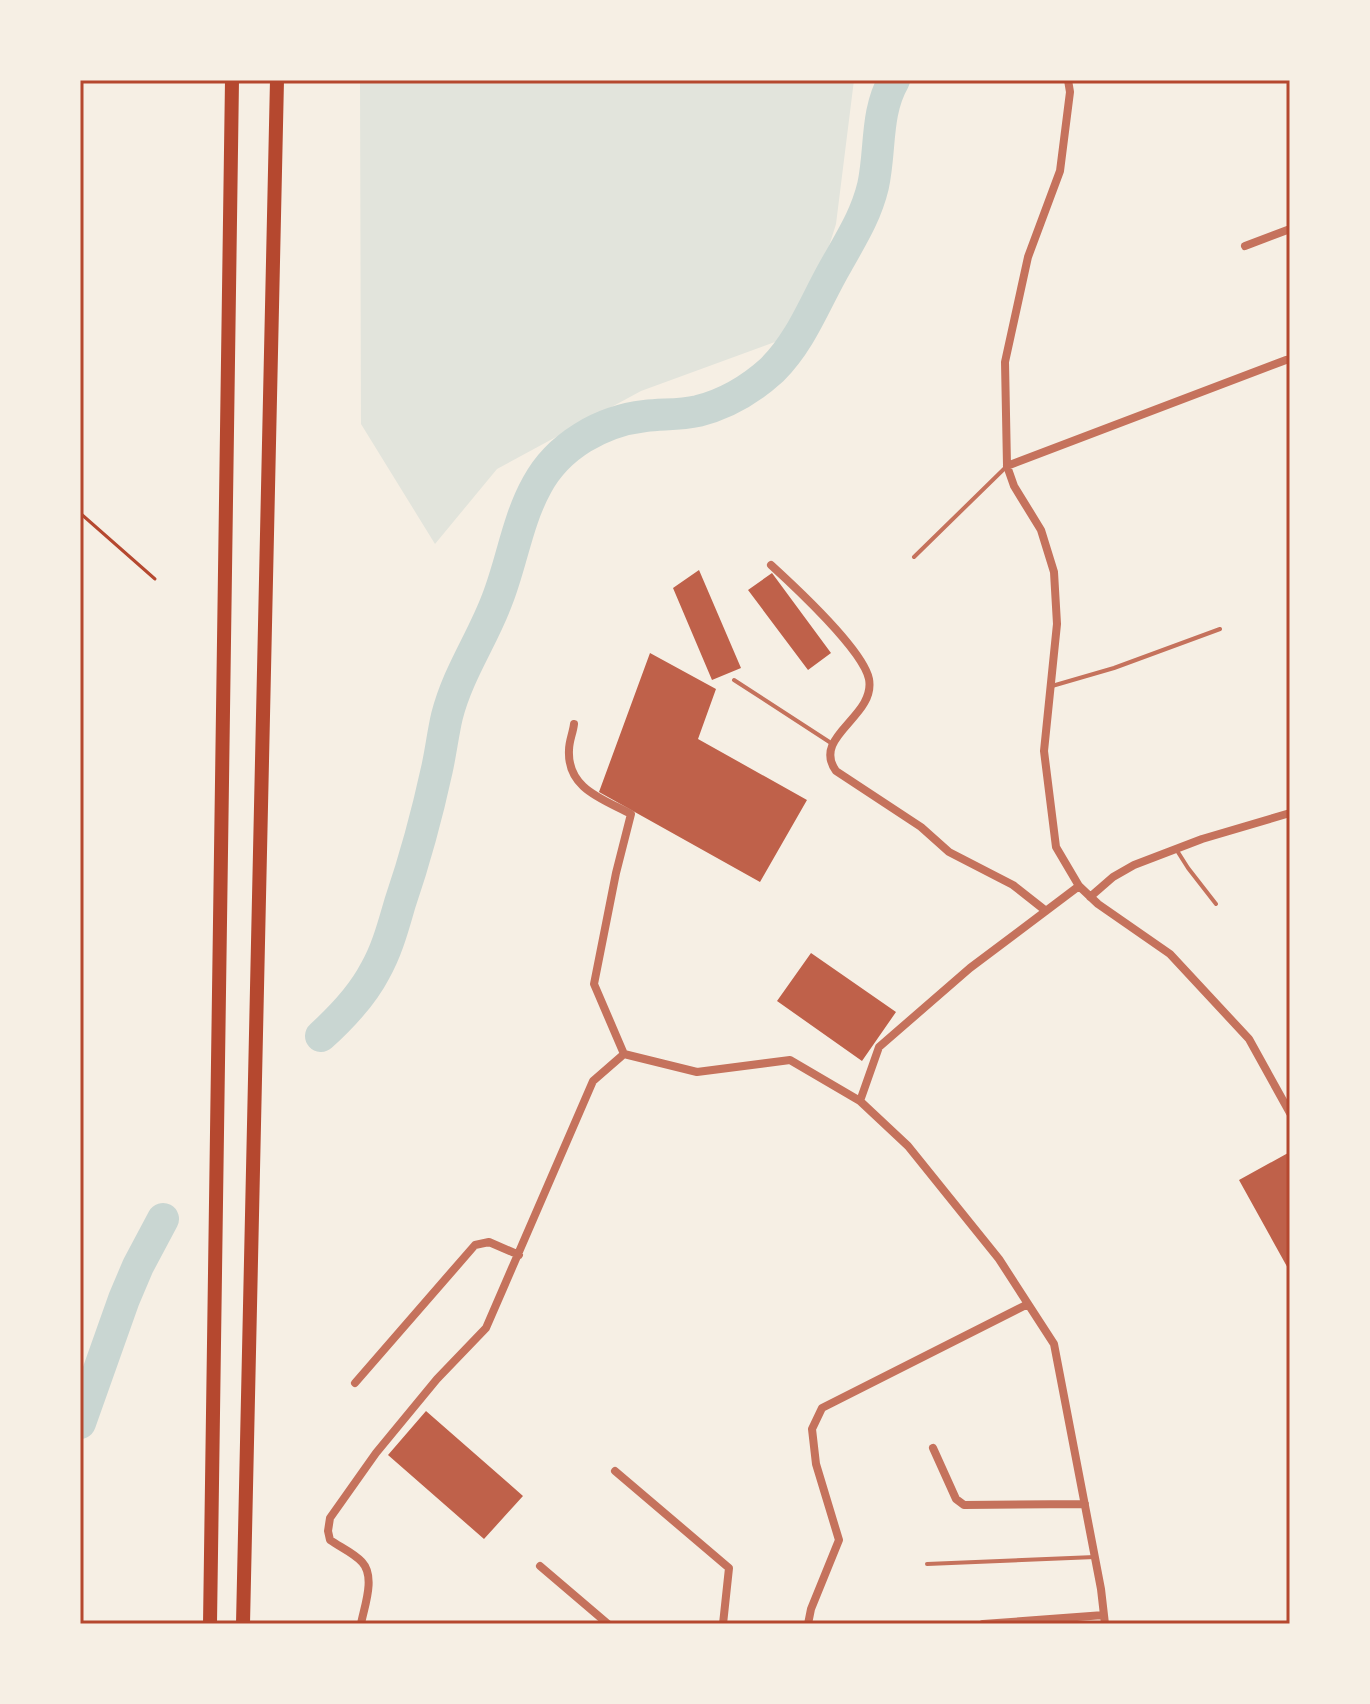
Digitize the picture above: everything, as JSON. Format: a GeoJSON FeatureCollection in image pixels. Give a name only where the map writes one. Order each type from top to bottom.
{"type":"FeatureCollection","features":[{"type":"Feature","properties":{"kind":"highway"},"geometry":{"type":"LineString","coordinates":[[210,1624],[232,80]]}},
{"type":"Feature","properties":{"kind":"highway"},"geometry":{"type":"LineString","coordinates":[[243,1624],[277,80]]}},
{"type":"Feature","properties":{"kind":"street"},"geometry":{"type":"LineString","coordinates":[[1068,80],[1070,92],[1060,171],[1028,257],[1005,362],[1007,466],[1014,486],[1041,530],[1054,572],[1057,624],[1044,751],[1056,847],[1079,886],[1090,897],[1170,954],[1249,1039],[1290,1113]]}},
{"type":"Feature","properties":{"kind":"street"},"geometry":{"type":"LineString","coordinates":[[1245,246],[1290,229]]}},
{"type":"Feature","properties":{"kind":"street"},"geometry":{"type":"LineString","coordinates":[[1007,466],[1286,360]]}},
{"type":"Feature","properties":{"kind":"street"},"geometry":{"type":"LineString","coordinates":[[771,565],[800,591],[851,648],[868,675],[869,688],[864,705],[831,743],[830,759],[836,771],[921,827],[949,852],[1013,885],[1046,911]]}},
{"type":"Feature","properties":{"kind":"street"},"geometry":{"type":"LineString","coordinates":[[574,724],[569,749],[570,765],[581,786],[631,814],[594,984],[624,1054]]}},
{"type":"Feature","properties":{"kind":"street"},"geometry":{"type":"LineString","coordinates":[[1090,897],[1113,877],[1134,865],[1202,839],[1290,813]]}},
{"type":"Feature","properties":{"kind":"street"},"geometry":{"type":"LineString","coordinates":[[860,1101],[879,1047],[970,968],[1079,886]]}},
{"type":"Feature","properties":{"kind":"street"},"geometry":{"type":"LineString","coordinates":[[624,1054],[697,1072],[790,1060],[860,1101],[908,1146],[999,1259],[1054,1344],[1105,1619],[983,1624]]}},
{"type":"Feature","properties":{"kind":"street"},"geometry":{"type":"LineString","coordinates":[[361,1624],[369,1580],[367,1569],[362,1561],[330,1540],[330,1518],[376,1453],[437,1379],[486,1328],[593,1081],[624,1054]]}},
{"type":"Feature","properties":{"kind":"street"},"geometry":{"type":"LineString","coordinates":[[355,1383],[475,1245],[489,1242],[519,1255]]}},
{"type":"Feature","properties":{"kind":"street"},"geometry":{"type":"LineString","coordinates":[[808,1624],[839,1540],[816,1464],[812,1429],[822,1408],[1028,1304]]}},
{"type":"Feature","properties":{"kind":"street"},"geometry":{"type":"LineString","coordinates":[[933,1448],[956,1499],[964,1505],[1085,1504]]}},
{"type":"Feature","properties":{"kind":"street"},"geometry":{"type":"LineString","coordinates":[[615,1471],[729,1568],[723,1624]]}},
{"type":"Feature","properties":{"kind":"street"},"geometry":{"type":"LineString","coordinates":[[540,1566],[608,1624]]}},
{"type":"Feature","properties":{"kind":"lane"},"geometry":{"type":"LineString","coordinates":[[914,557],[1007,466]]}},
{"type":"Feature","properties":{"kind":"lane"},"geometry":{"type":"LineString","coordinates":[[1051,686],[1114,668],[1220,629]]}},
{"type":"Feature","properties":{"kind":"lane"},"geometry":{"type":"LineString","coordinates":[[734,680],[831,743]]}},
{"type":"Feature","properties":{"kind":"lane"},"geometry":{"type":"LineString","coordinates":[[1176,849],[1216,904]]}},
{"type":"Feature","properties":{"kind":"lane"},"geometry":{"type":"LineString","coordinates":[[927,1564],[1095,1557]]}},
{"type":"Feature","properties":{"kind":"path"},"geometry":{"type":"LineString","coordinates":[[80,513],[155,579]]}},
{"type":"Feature","properties":{"kind":"shaded area"},"geometry":{"type":"Polygon","coordinates":[[[360,80],[854,80],[836,224],[802,332],[641,391],[497,469],[435,544],[361,424],[360,80]]]}},
{"type":"Feature","properties":{"kind":"building"},"geometry":{"type":"Polygon","coordinates":[[[699,570],[741,668],[712,680],[673,588],[699,570]]]}},
{"type":"Feature","properties":{"kind":"building"},"geometry":{"type":"Polygon","coordinates":[[[772,573],[831,653],[808,670],[748,590],[772,573]]]}},
{"type":"Feature","properties":{"kind":"building"},"geometry":{"type":"Polygon","coordinates":[[[650,653],[716,689],[698,739],[807,800],[760,882],[599,792],[650,653]]]}},
{"type":"Feature","properties":{"kind":"building"},"geometry":{"type":"Polygon","coordinates":[[[811,953],[896,1012],[862,1061],[777,1001],[811,953]]]}},
{"type":"Feature","properties":{"kind":"building"},"geometry":{"type":"Polygon","coordinates":[[[1288,1153],[1290,1157],[1290,1272],[1239,1180],[1288,1153]]]}},
{"type":"Feature","properties":{"kind":"building"},"geometry":{"type":"Polygon","coordinates":[[[426,1411],[523,1496],[484,1539],[388,1455],[426,1411]]]}},
{"type":"Feature","properties":{"kind":"waterway"},"geometry":{"type":"LineString","coordinates":[[321,1036],[364,989],[386,947],[425,820],[452,700],[497,600],[524,513],[537,485],[557,458],[597,430],[629,419],[708,408],[738,395],[783,358],[808,318],[867,207],[873,186],[884,105],[894,80]]}},
{"type":"Feature","properties":{"kind":"waterway"},"geometry":{"type":"LineString","coordinates":[[80,1423],[124,1299],[163,1219]]}}]}
